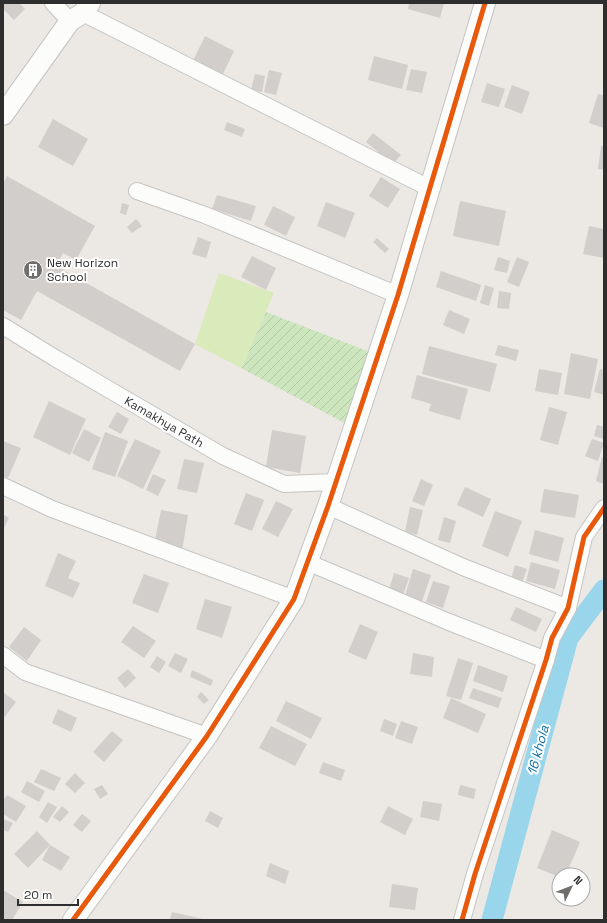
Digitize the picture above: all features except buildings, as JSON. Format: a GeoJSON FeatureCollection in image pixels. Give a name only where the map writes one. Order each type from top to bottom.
{"type":"FeatureCollection","features":[{"type":"Feature","properties":{"kind":"street"},"geometry":{"type":"LineString","coordinates":[[54,3],[81,13],[431,189]]}},
{"type":"Feature","properties":{"kind":"street"},"geometry":{"type":"LineString","coordinates":[[73,920],[207,736],[294,599],[328,506],[398,295],[431,189],[485,3]]}},
{"type":"Feature","properties":{"kind":"street"},"geometry":{"type":"LineString","coordinates":[[3,115],[81,13]]}},
{"type":"Feature","properties":{"kind":"street"},"geometry":{"type":"LineString","coordinates":[[137,190],[205,215],[398,295]]}},
{"type":"Feature","properties":{"kind":"street","name":"Kamakhya Path"},"geometry":{"type":"LineString","coordinates":[[3,326],[54,358],[223,456],[284,484],[336,482]]}},
{"type":"Feature","properties":{"kind":"street"},"geometry":{"type":"LineString","coordinates":[[3,486],[52,509],[294,599]]}},
{"type":"Feature","properties":{"kind":"street"},"geometry":{"type":"LineString","coordinates":[[328,506],[463,567],[568,608]]}},
{"type":"Feature","properties":{"kind":"street"},"geometry":{"type":"LineString","coordinates":[[462,920],[475,874],[552,638],[568,608],[584,538],[604,508]]}},
{"type":"Feature","properties":{"kind":"street"},"geometry":{"type":"LineString","coordinates":[[307,562],[449,622],[546,660]]}},
{"type":"Feature","properties":{"kind":"street"},"geometry":{"type":"LineString","coordinates":[[3,655],[25,672],[207,736]]}},
{"type":"Feature","properties":{"kind":"green space"},"geometry":{"type":"Polygon","coordinates":[[[219,273],[274,293],[241,368],[195,344],[219,273]]]}},
{"type":"Feature","properties":{"kind":"green space"},"geometry":{"type":"Polygon","coordinates":[[[266,312],[378,355],[354,428],[241,368],[266,312]]]}},
{"type":"Feature","properties":{"kind":"waterway","name":"16 khola"},"geometry":{"type":"LineString","coordinates":[[492,920],[568,638],[604,590]]}},
{"type":"Feature","properties":{"kind":"cycle path"},"geometry":{"type":"LineString","coordinates":[[73,920],[207,736],[294,599],[328,506],[398,295],[485,3]]}},
{"type":"Feature","properties":{"kind":"cycle path"},"geometry":{"type":"LineString","coordinates":[[462,920],[475,874],[552,638],[568,608],[584,537],[604,508]]}},
{"type":"Feature","properties":{"kind":"place","name":"New Horizon School"},"geometry":{"type":"Point","coordinates":[33,270]}}]}
